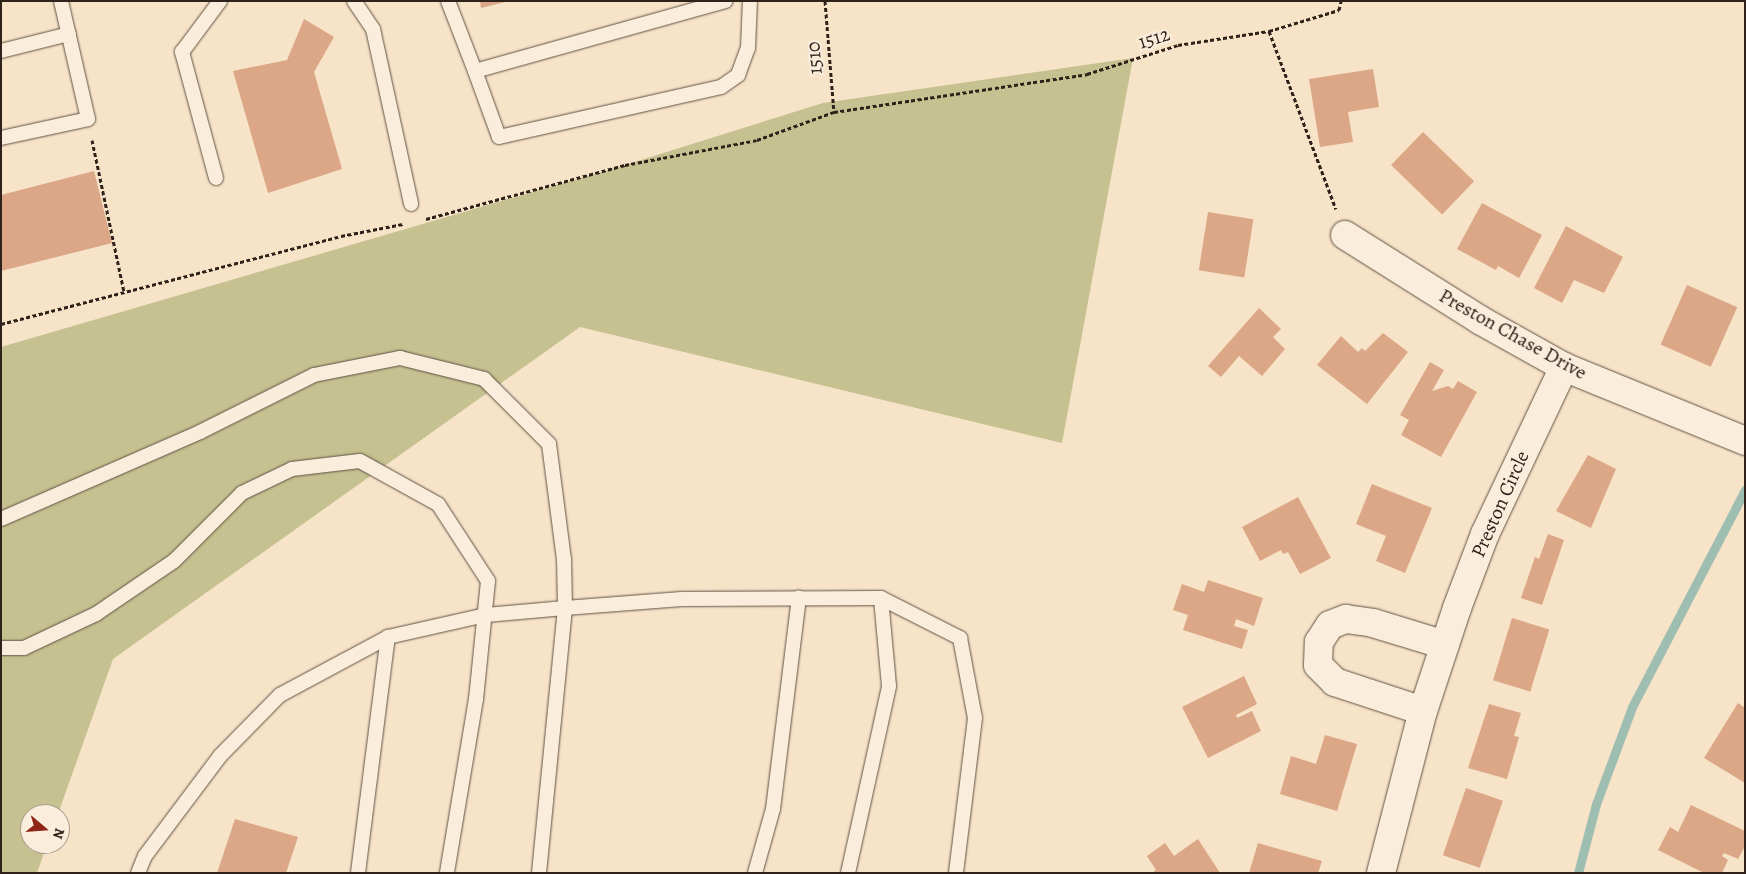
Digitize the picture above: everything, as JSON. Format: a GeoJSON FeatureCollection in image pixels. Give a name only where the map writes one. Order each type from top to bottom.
{"type":"FeatureCollection","features":[{"type":"Feature","properties":{"kind":"street","name":"Preston Chase Drive"},"geometry":{"type":"LineString","coordinates":[[1345,235],[1485,322],[1564,366],[1745,441]]}},
{"type":"Feature","properties":{"kind":"street","name":"Preston Circle"},"geometry":{"type":"LineString","coordinates":[[1381,873],[1423,711],[1485,534],[1564,366]]}},
{"type":"Feature","properties":{"kind":"street"},"geometry":{"type":"LineString","coordinates":[[1423,711],[1334,682],[1318,665],[1319,642],[1330,625],[1346,619],[1373,623],[1445,645]]}},
{"type":"Feature","properties":{"kind":"lane"},"geometry":{"type":"LineString","coordinates":[[1,138],[88,119],[61,1]]}},
{"type":"Feature","properties":{"kind":"lane"},"geometry":{"type":"LineString","coordinates":[[216,178],[182,52],[220,1]]}},
{"type":"Feature","properties":{"kind":"lane"},"geometry":{"type":"LineString","coordinates":[[354,1],[373,29],[411,204]]}},
{"type":"Feature","properties":{"kind":"lane"},"geometry":{"type":"LineString","coordinates":[[448,1],[499,136],[721,87],[738,75],[748,48],[750,1]]}},
{"type":"Feature","properties":{"kind":"lane"},"geometry":{"type":"LineString","coordinates":[[475,72],[725,1]]}},
{"type":"Feature","properties":{"kind":"lane"},"geometry":{"type":"LineString","coordinates":[[1,51],[69,34]]}},
{"type":"Feature","properties":{"kind":"lane"},"geometry":{"type":"LineString","coordinates":[[1,519],[200,432],[314,374],[400,358],[484,379],[549,444],[564,559],[565,608],[539,873]]}},
{"type":"Feature","properties":{"kind":"lane"},"geometry":{"type":"LineString","coordinates":[[1,648],[24,648],[96,614],[174,560],[242,493],[292,469],[360,461],[438,504],[488,581],[476,699],[447,873]]}},
{"type":"Feature","properties":{"kind":"lane"},"geometry":{"type":"LineString","coordinates":[[755,873],[773,809],[800,598]]}},
{"type":"Feature","properties":{"kind":"lane"},"geometry":{"type":"LineString","coordinates":[[848,873],[890,686],[881,598]]}},
{"type":"Feature","properties":{"kind":"lane"},"geometry":{"type":"LineString","coordinates":[[138,873],[145,856],[220,756],[280,695],[388,637],[486,615],[565,608],[682,599],[881,598],[960,638],[975,718],[956,873]]}},
{"type":"Feature","properties":{"kind":"lane"},"geometry":{"type":"LineString","coordinates":[[358,873],[388,637]]}},
{"type":"Feature","properties":{"kind":"path","name":"1510"},"geometry":{"type":"LineString","coordinates":[[825,1],[834,112]]}},
{"type":"Feature","properties":{"kind":"path","name":"1512"},"geometry":{"type":"LineString","coordinates":[[834,112],[1087,74],[1178,46],[1270,31],[1339,10],[1341,1]]}},
{"type":"Feature","properties":{"kind":"path"},"geometry":{"type":"LineString","coordinates":[[1270,31],[1345,235]]}},
{"type":"Feature","properties":{"kind":"path"},"geometry":{"type":"LineString","coordinates":[[88,119],[124,292]]}},
{"type":"Feature","properties":{"kind":"shaded area"},"geometry":{"type":"Polygon","coordinates":[[[1133,58],[1062,443],[580,327],[113,659],[62,804],[20,804],[20,854],[44,854],[37,873],[1,873],[1,347],[625,165],[823,103],[1133,58]]]}},
{"type":"Feature","properties":{"kind":"building"},"geometry":{"type":"Polygon","coordinates":[[[480,1],[505,1],[505,2],[481,8],[480,1]]]}},
{"type":"Feature","properties":{"kind":"building"},"geometry":{"type":"Polygon","coordinates":[[[304,19],[334,37],[314,72],[342,169],[268,193],[233,71],[287,60],[304,19]]]}},
{"type":"Feature","properties":{"kind":"building"},"geometry":{"type":"Polygon","coordinates":[[[1373,69],[1379,107],[1348,112],[1353,142],[1320,147],[1309,79],[1373,69]]]}},
{"type":"Feature","properties":{"kind":"building"},"geometry":{"type":"Polygon","coordinates":[[[1423,132],[1474,181],[1442,214],[1391,165],[1423,132]]]}},
{"type":"Feature","properties":{"kind":"building"},"geometry":{"type":"Polygon","coordinates":[[[94,171],[112,243],[1,271],[1,195],[94,171]]]}},
{"type":"Feature","properties":{"kind":"building"},"geometry":{"type":"Polygon","coordinates":[[[1482,203],[1542,235],[1519,278],[1498,266],[1496,270],[1457,249],[1482,203]]]}},
{"type":"Feature","properties":{"kind":"building"},"geometry":{"type":"Polygon","coordinates":[[[1208,212],[1253,219],[1244,277],[1199,270],[1208,212]]]}},
{"type":"Feature","properties":{"kind":"building"},"geometry":{"type":"Polygon","coordinates":[[[1566,226],[1623,257],[1604,293],[1574,280],[1562,303],[1534,288],[1566,226]]]}},
{"type":"Feature","properties":{"kind":"building"},"geometry":{"type":"Polygon","coordinates":[[[1687,285],[1737,307],[1711,367],[1661,344],[1687,285]]]}},
{"type":"Feature","properties":{"kind":"building"},"geometry":{"type":"Polygon","coordinates":[[[1259,308],[1281,329],[1273,337],[1285,349],[1262,376],[1239,356],[1221,377],[1208,366],[1259,308]]]}},
{"type":"Feature","properties":{"kind":"building"},"geometry":{"type":"Polygon","coordinates":[[[1383,333],[1408,352],[1367,404],[1317,365],[1341,336],[1358,352],[1362,348],[1365,351],[1383,333]]]}},
{"type":"Feature","properties":{"kind":"building"},"geometry":{"type":"Polygon","coordinates":[[[1430,362],[1444,370],[1432,391],[1448,386],[1453,389],[1458,381],[1477,392],[1441,457],[1401,435],[1409,420],[1400,415],[1430,362]]]}},
{"type":"Feature","properties":{"kind":"building"},"geometry":{"type":"Polygon","coordinates":[[[1588,455],[1616,469],[1591,528],[1556,511],[1588,455]]]}},
{"type":"Feature","properties":{"kind":"building"},"geometry":{"type":"Polygon","coordinates":[[[1372,484],[1432,508],[1405,573],[1376,561],[1386,536],[1356,524],[1372,484]]]}},
{"type":"Feature","properties":{"kind":"building"},"geometry":{"type":"Polygon","coordinates":[[[1298,497],[1331,558],[1300,574],[1288,552],[1283,554],[1281,550],[1260,561],[1242,527],[1298,497]]]}},
{"type":"Feature","properties":{"kind":"building"},"geometry":{"type":"Polygon","coordinates":[[[1548,534],[1564,540],[1542,605],[1521,598],[1535,557],[1539,559],[1548,534]]]}},
{"type":"Feature","properties":{"kind":"building"},"geometry":{"type":"Polygon","coordinates":[[[1208,580],[1263,598],[1254,626],[1236,619],[1234,626],[1248,630],[1242,649],[1183,630],[1188,615],[1173,610],[1182,584],[1204,592],[1208,580]]]}},
{"type":"Feature","properties":{"kind":"building"},"geometry":{"type":"Polygon","coordinates":[[[1512,618],[1549,629],[1530,692],[1493,680],[1512,618]]]}},
{"type":"Feature","properties":{"kind":"building"},"geometry":{"type":"Polygon","coordinates":[[[1244,676],[1257,704],[1236,715],[1237,718],[1252,711],[1261,731],[1208,758],[1182,707],[1244,676]]]}},
{"type":"Feature","properties":{"kind":"building"},"geometry":{"type":"Polygon","coordinates":[[[1738,703],[1745,708],[1745,783],[1704,758],[1738,703]]]}},
{"type":"Feature","properties":{"kind":"building"},"geometry":{"type":"Polygon","coordinates":[[[1489,704],[1521,713],[1514,736],[1519,737],[1507,779],[1468,768],[1489,704]]]}},
{"type":"Feature","properties":{"kind":"building"},"geometry":{"type":"Polygon","coordinates":[[[1325,735],[1357,744],[1337,811],[1280,794],[1291,756],[1316,764],[1325,735]]]}},
{"type":"Feature","properties":{"kind":"building"},"geometry":{"type":"Polygon","coordinates":[[[1466,788],[1503,801],[1480,868],[1443,855],[1466,788]]]}},
{"type":"Feature","properties":{"kind":"building"},"geometry":{"type":"Polygon","coordinates":[[[1691,805],[1745,831],[1745,846],[1738,859],[1724,853],[1722,856],[1728,860],[1722,873],[1704,873],[1658,850],[1670,827],[1678,832],[1691,805]]]}},
{"type":"Feature","properties":{"kind":"building"},"geometry":{"type":"Polygon","coordinates":[[[235,819],[298,837],[286,873],[217,873],[235,819]]]}},
{"type":"Feature","properties":{"kind":"building"},"geometry":{"type":"Polygon","coordinates":[[[1198,839],[1220,873],[1152,873],[1156,870],[1147,856],[1165,843],[1174,856],[1198,839]]]}},
{"type":"Feature","properties":{"kind":"building"},"geometry":{"type":"Polygon","coordinates":[[[1258,843],[1322,861],[1318,873],[1249,873],[1258,843]]]}},
{"type":"Feature","properties":{"kind":"waterway"},"geometry":{"type":"LineString","coordinates":[[1578,873],[1596,804],[1632,707],[1745,490]]}}]}
